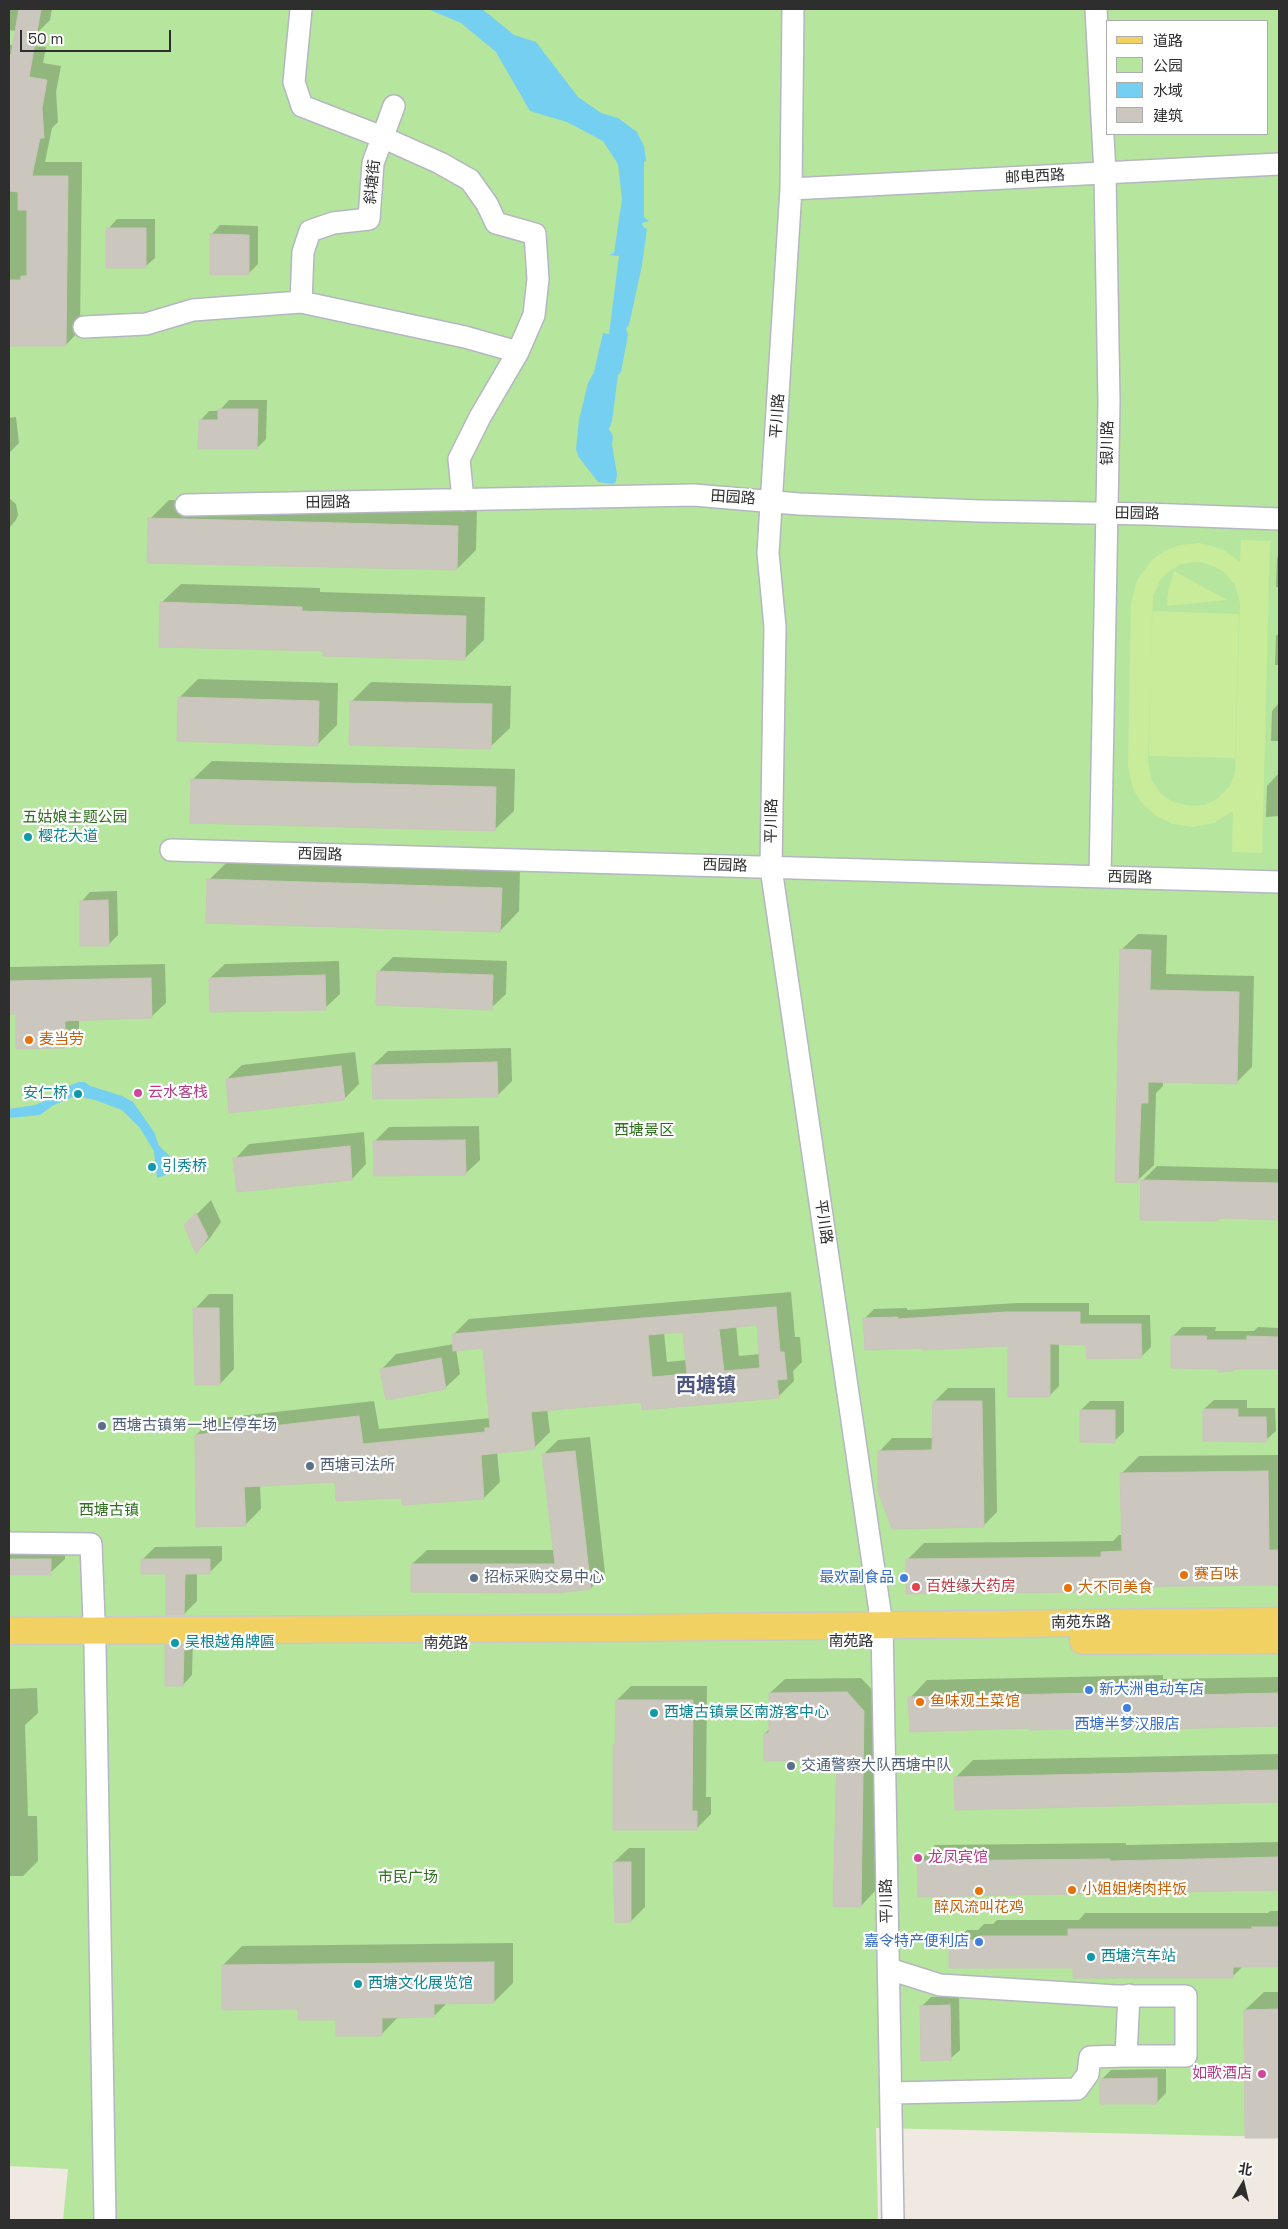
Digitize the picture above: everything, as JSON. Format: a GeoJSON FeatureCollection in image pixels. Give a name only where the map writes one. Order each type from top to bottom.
{"type":"FeatureCollection","features":[{"type":"Feature","properties":{"kind":"main road","name":"南苑东路"},"geometry":{"type":"LineString","coordinates":[[883,1634],[1279,1621]]}},
{"type":"Feature","properties":{"kind":"main road","name":"南苑路"},"geometry":{"type":"LineString","coordinates":[[9,1631],[94,1638],[883,1634]]}},
{"type":"Feature","properties":{"kind":"main road","name":"南苑东路"},"geometry":{"type":"LineString","coordinates":[[883,1634],[1279,1640]]}},
{"type":"Feature","properties":{"kind":"main road","name":"南苑路"},"geometry":{"type":"LineString","coordinates":[[9,1648],[94,1638]]}},
{"type":"Feature","properties":{"kind":"street"},"geometry":{"type":"LineString","coordinates":[[301,9],[294,82],[302,106],[382,136],[432,159],[470,180],[487,204],[496,223],[535,234],[538,279],[534,315],[518,352],[480,417],[459,459],[463,500]]}},
{"type":"Feature","properties":{"kind":"street","name":"平川路"},"geometry":{"type":"LineString","coordinates":[[793,9],[791,189],[768,553],[775,628],[771,868],[883,1634],[893,2220]]}},
{"type":"Feature","properties":{"kind":"street","name":"银川路"},"geometry":{"type":"LineString","coordinates":[[1096,9],[1105,173],[1109,402],[1100,877]]}},
{"type":"Feature","properties":{"kind":"street","name":"斜塘街"},"geometry":{"type":"LineString","coordinates":[[302,302],[303,252],[310,231],[333,223],[369,219],[373,163],[394,106]]}},
{"type":"Feature","properties":{"kind":"street","name":"邮电西路"},"geometry":{"type":"LineString","coordinates":[[791,189],[1279,164]]}},
{"type":"Feature","properties":{"kind":"street"},"geometry":{"type":"LineString","coordinates":[[84,327],[146,324],[193,310],[302,302],[456,335],[518,352]]}},
{"type":"Feature","properties":{"kind":"street","name":"田园路"},"geometry":{"type":"LineString","coordinates":[[186,505],[694,495],[798,504],[980,512],[1279,519]]}},
{"type":"Feature","properties":{"kind":"street","name":"西园路"},"geometry":{"type":"LineString","coordinates":[[171,850],[1279,882]]}},
{"type":"Feature","properties":{"kind":"street"},"geometry":{"type":"LineString","coordinates":[[9,1543],[91,1544],[105,2220]]}},
{"type":"Feature","properties":{"kind":"street"},"geometry":{"type":"LineString","coordinates":[[888,1969],[940,1985],[1129,1995],[1186,1996],[1186,2056],[1090,2057],[1088,2074],[1078,2089],[891,2093]]}},
{"type":"Feature","properties":{"kind":"street"},"geometry":{"type":"LineString","coordinates":[[1126,2056],[1129,1995]]}},
{"type":"Feature","properties":{"kind":"green space","name":"西塘景区"},"geometry":{"type":"Polygon","coordinates":[[[9,9],[1279,9],[1279,2137],[876,2128],[878,2220],[63,2220],[68,2169],[9,2166],[9,9]]]}},
{"type":"Feature","properties":{"kind":"green space"},"geometry":{"type":"Polygon","coordinates":[[[1241,540],[1270,541],[1262,853],[1232,852],[1233,811],[1214,823],[1193,827],[1173,824],[1155,815],[1141,802],[1134,791],[1128,767],[1131,604],[1137,580],[1152,560],[1162,552],[1180,545],[1199,543],[1212,546],[1225,551],[1240,562],[1241,540]],[[1192,562],[1179,565],[1161,579],[1153,596],[1148,761],[1151,779],[1161,794],[1173,802],[1191,806],[1205,805],[1217,799],[1230,786],[1235,773],[1240,603],[1235,585],[1223,571],[1206,563],[1192,562]]]}},
{"type":"Feature","properties":{"kind":"green space"},"geometry":{"type":"Polygon","coordinates":[[[1174,571],[1227,600],[1167,606],[1168,592],[1174,571]]]}},
{"type":"Feature","properties":{"kind":"green space"},"geometry":{"type":"Polygon","coordinates":[[[1152,611],[1239,614],[1235,758],[1149,756],[1152,611]]]}},
{"type":"Feature","properties":{"kind":"water"},"geometry":{"type":"Polygon","coordinates":[[[428,9],[482,9],[514,35],[536,42],[578,97],[601,113],[618,118],[637,132],[644,146],[646,161],[644,162],[644,217],[649,221],[642,223],[643,227],[647,229],[642,265],[629,325],[626,328],[628,335],[621,372],[618,375],[612,421],[609,429],[613,436],[612,445],[617,474],[616,482],[613,484],[598,482],[578,456],[576,449],[579,420],[588,383],[594,372],[603,333],[609,334],[619,256],[609,255],[614,253],[622,199],[618,164],[603,141],[567,122],[530,111],[496,52],[461,23],[428,9]]]}},
{"type":"Feature","properties":{"kind":"water"},"geometry":{"type":"Polygon","coordinates":[[[85,1082],[90,1086],[122,1096],[133,1102],[154,1132],[159,1146],[172,1158],[174,1172],[157,1178],[154,1151],[140,1128],[122,1110],[95,1100],[75,1096],[52,1106],[40,1115],[9,1118],[9,1109],[35,1105],[47,1100],[65,1087],[85,1082]]]}},
{"type":"Feature","properties":{"kind":"building"},"geometry":{"type":"Polygon","coordinates":[[[19,9],[41,9],[29,77],[47,80],[42,108],[44,138],[40,138],[32,176],[68,176],[66,346],[9,346],[9,280],[21,280],[21,276],[27,276],[27,210],[18,210],[18,192],[9,191],[9,54],[11,55],[19,9]]]}},
{"type":"Feature","properties":{"kind":"building"},"geometry":{"type":"Polygon","coordinates":[[[106,228],[146,228],[146,268],[106,268],[106,228]]]}},
{"type":"Feature","properties":{"kind":"building"},"geometry":{"type":"Polygon","coordinates":[[[210,234],[249,235],[249,275],[210,275],[210,234]]]}},
{"type":"Feature","properties":{"kind":"building"},"geometry":{"type":"Polygon","coordinates":[[[218,409],[258,409],[257,449],[198,449],[199,420],[218,420],[218,409]]]}},
{"type":"Feature","properties":{"kind":"building"},"geometry":{"type":"Polygon","coordinates":[[[148,518],[458,526],[457,570],[147,563],[148,518]]]}},
{"type":"Feature","properties":{"kind":"building"},"geometry":{"type":"Polygon","coordinates":[[[160,602],[302,607],[302,611],[466,616],[465,660],[323,656],[323,651],[159,647],[160,602]]]}},
{"type":"Feature","properties":{"kind":"building"},"geometry":{"type":"Polygon","coordinates":[[[178,697],[319,701],[318,746],[177,741],[178,697]]]}},
{"type":"Feature","properties":{"kind":"building"},"geometry":{"type":"Polygon","coordinates":[[[350,701],[492,704],[491,749],[349,745],[350,701]]]}},
{"type":"Feature","properties":{"kind":"building"},"geometry":{"type":"Polygon","coordinates":[[[191,779],[496,787],[495,831],[190,823],[191,779]]]}},
{"type":"Feature","properties":{"kind":"building"},"geometry":{"type":"Polygon","coordinates":[[[207,879],[502,888],[500,932],[206,923],[207,879]]]}},
{"type":"Feature","properties":{"kind":"building"},"geometry":{"type":"Polygon","coordinates":[[[108,900],[109,946],[80,946],[80,901],[108,900]]]}},
{"type":"Feature","properties":{"kind":"building"},"geometry":{"type":"Polygon","coordinates":[[[1120,949],[1151,950],[1150,990],[1239,992],[1237,1084],[1148,1082],[1148,1103],[1141,1103],[1138,1183],[1115,1182],[1120,949]]]}},
{"type":"Feature","properties":{"kind":"building"},"geometry":{"type":"Polygon","coordinates":[[[377,971],[493,975],[492,1010],[376,1005],[377,971]]]}},
{"type":"Feature","properties":{"kind":"building"},"geometry":{"type":"Polygon","coordinates":[[[325,975],[326,1010],[210,1012],[209,978],[325,975]]]}},
{"type":"Feature","properties":{"kind":"building"},"geometry":{"type":"Polygon","coordinates":[[[151,978],[152,1018],[65,1021],[65,1048],[16,1049],[16,1014],[9,1014],[9,981],[151,978]]]}},
{"type":"Feature","properties":{"kind":"building"},"geometry":{"type":"Polygon","coordinates":[[[497,1062],[498,1097],[373,1099],[372,1065],[497,1062]]]}},
{"type":"Feature","properties":{"kind":"building"},"geometry":{"type":"Polygon","coordinates":[[[341,1066],[345,1100],[229,1113],[226,1079],[341,1066]]]}},
{"type":"Feature","properties":{"kind":"building"},"geometry":{"type":"Polygon","coordinates":[[[465,1140],[466,1175],[374,1176],[373,1141],[465,1140]]]}},
{"type":"Feature","properties":{"kind":"building"},"geometry":{"type":"Polygon","coordinates":[[[350,1146],[352,1180],[237,1192],[233,1158],[350,1146]]]}},
{"type":"Feature","properties":{"kind":"building"},"geometry":{"type":"Polygon","coordinates":[[[1141,1180],[1279,1183],[1279,1220],[1218,1218],[1218,1221],[1140,1220],[1141,1180]]]}},
{"type":"Feature","properties":{"kind":"building"},"geometry":{"type":"Polygon","coordinates":[[[196,1213],[208,1237],[196,1254],[184,1225],[196,1213]]]}},
{"type":"Feature","properties":{"kind":"building"},"geometry":{"type":"Polygon","coordinates":[[[776,1307],[780,1352],[784,1352],[787,1379],[777,1380],[779,1398],[642,1410],[641,1402],[531,1412],[535,1449],[481,1455],[484,1499],[402,1505],[402,1498],[336,1501],[335,1482],[244,1487],[246,1526],[196,1527],[195,1435],[359,1416],[363,1444],[485,1432],[485,1428],[490,1428],[483,1348],[453,1351],[452,1334],[776,1307]],[[757,1325],[719,1329],[724,1371],[760,1368],[757,1325]],[[683,1332],[648,1335],[652,1377],[687,1374],[683,1332]]]}},
{"type":"Feature","properties":{"kind":"building"},"geometry":{"type":"Polygon","coordinates":[[[193,1308],[219,1308],[220,1385],[195,1385],[193,1308]]]}},
{"type":"Feature","properties":{"kind":"building"},"geometry":{"type":"Polygon","coordinates":[[[1006,1312],[1080,1312],[1080,1324],[1141,1324],[1142,1358],[1087,1359],[1086,1345],[1050,1344],[1050,1397],[1008,1397],[1008,1346],[922,1350],[922,1348],[865,1350],[863,1318],[898,1317],[898,1319],[1006,1312]]]}},
{"type":"Feature","properties":{"kind":"building"},"geometry":{"type":"Polygon","coordinates":[[[1171,1336],[1207,1336],[1206,1340],[1247,1340],[1247,1336],[1279,1337],[1279,1369],[1234,1369],[1234,1371],[1218,1372],[1218,1369],[1171,1368],[1171,1336]]]}},
{"type":"Feature","properties":{"kind":"building"},"geometry":{"type":"Polygon","coordinates":[[[441,1358],[446,1389],[386,1400],[380,1369],[441,1358]]]}},
{"type":"Feature","properties":{"kind":"building"},"geometry":{"type":"Polygon","coordinates":[[[933,1401],[982,1401],[984,1527],[892,1529],[878,1491],[878,1451],[932,1450],[933,1401]]]}},
{"type":"Feature","properties":{"kind":"building"},"geometry":{"type":"Polygon","coordinates":[[[1203,1409],[1238,1409],[1238,1417],[1266,1417],[1267,1442],[1203,1441],[1203,1409]]]}},
{"type":"Feature","properties":{"kind":"building"},"geometry":{"type":"Polygon","coordinates":[[[1080,1410],[1115,1410],[1115,1443],[1080,1442],[1080,1410]]]}},
{"type":"Feature","properties":{"kind":"building"},"geometry":{"type":"Polygon","coordinates":[[[575,1451],[591,1589],[558,1593],[411,1592],[411,1564],[555,1564],[542,1454],[575,1451]]]}},
{"type":"Feature","properties":{"kind":"building"},"geometry":{"type":"Polygon","coordinates":[[[1268,1471],[1269,1550],[1279,1550],[1279,1585],[1085,1587],[1085,1592],[906,1594],[906,1559],[1101,1557],[1101,1552],[1122,1551],[1120,1473],[1268,1471]]]}},
{"type":"Feature","properties":{"kind":"building"},"geometry":{"type":"Polygon","coordinates":[[[9,1559],[51,1559],[51,1575],[9,1575],[9,1559]]]}},
{"type":"Feature","properties":{"kind":"building"},"geometry":{"type":"Polygon","coordinates":[[[141,1559],[210,1559],[210,1574],[185,1574],[184,1615],[166,1615],[166,1574],[141,1574],[141,1559]]]}},
{"type":"Feature","properties":{"kind":"building"},"geometry":{"type":"Polygon","coordinates":[[[165,1645],[184,1645],[183,1686],[165,1686],[165,1645]]]}},
{"type":"Feature","properties":{"kind":"building"},"geometry":{"type":"Polygon","coordinates":[[[847,1692],[864,1711],[861,1907],[833,1907],[837,1761],[764,1761],[764,1733],[769,1733],[769,1693],[847,1692]]]}},
{"type":"Feature","properties":{"kind":"building"},"geometry":{"type":"Polygon","coordinates":[[[1146,1692],[1146,1696],[1279,1693],[1279,1726],[1160,1729],[1160,1726],[1030,1730],[1030,1728],[910,1732],[908,1697],[1146,1692]]]}},
{"type":"Feature","properties":{"kind":"building"},"geometry":{"type":"Polygon","coordinates":[[[616,1700],[693,1700],[692,1811],[697,1811],[697,1830],[613,1830],[613,1745],[615,1745],[616,1700]]]}},
{"type":"Feature","properties":{"kind":"building"},"geometry":{"type":"Polygon","coordinates":[[[1279,1770],[1279,1802],[955,1810],[954,1777],[1279,1770]]]}},
{"type":"Feature","properties":{"kind":"building"},"geometry":{"type":"Polygon","coordinates":[[[1279,1857],[1279,1890],[918,1897],[917,1861],[1110,1859],[1110,1861],[1279,1857]]]}},
{"type":"Feature","properties":{"kind":"building"},"geometry":{"type":"Polygon","coordinates":[[[613,1862],[631,1862],[631,1922],[615,1923],[613,1862]]]}},
{"type":"Feature","properties":{"kind":"building","name":"西塘汽车站"},"geometry":{"type":"Polygon","coordinates":[[[1252,1927],[1279,1927],[1279,1967],[1233,1967],[1233,1978],[1073,1978],[1073,1968],[949,1968],[949,1946],[966,1947],[967,1940],[979,1940],[979,1936],[1068,1936],[1068,1929],[1252,1929],[1252,1927]]]}},
{"type":"Feature","properties":{"kind":"building","name":"西塘文化展览馆"},"geometry":{"type":"Polygon","coordinates":[[[494,1962],[494,2003],[434,2004],[434,2017],[382,2018],[382,2036],[336,2036],[336,2020],[298,2020],[298,2009],[222,2010],[222,1965],[494,1962]]]}},
{"type":"Feature","properties":{"kind":"building"},"geometry":{"type":"Polygon","coordinates":[[[950,2005],[951,2060],[921,2061],[920,2006],[950,2005]]]}},
{"type":"Feature","properties":{"kind":"building","name":"如歌酒店"},"geometry":{"type":"Polygon","coordinates":[[[1279,2009],[1279,2138],[1245,2138],[1244,2010],[1279,2009]]]}},
{"type":"Feature","properties":{"kind":"building"},"geometry":{"type":"Polygon","coordinates":[[[1157,2078],[1157,2104],[1100,2104],[1100,2079],[1157,2078]]]}},
{"type":"Feature","properties":{"kind":"place","name":"樱花大道"},"geometry":{"type":"Point","coordinates":[28,837]}},
{"type":"Feature","properties":{"kind":"place","name":"麦当劳"},"geometry":{"type":"Point","coordinates":[29,1040]}},
{"type":"Feature","properties":{"kind":"place","name":"云水客栈"},"geometry":{"type":"Point","coordinates":[138,1093]}},
{"type":"Feature","properties":{"kind":"place","name":"安仁桥"},"geometry":{"type":"Point","coordinates":[78,1094]}},
{"type":"Feature","properties":{"kind":"place","name":"引秀桥"},"geometry":{"type":"Point","coordinates":[152,1167]}},
{"type":"Feature","properties":{"kind":"place","name":"西塘古镇第一地上停车场"},"geometry":{"type":"Point","coordinates":[102,1426]}},
{"type":"Feature","properties":{"kind":"place","name":"西塘司法所"},"geometry":{"type":"Point","coordinates":[310,1466]}},
{"type":"Feature","properties":{"kind":"place","name":"赛百味"},"geometry":{"type":"Point","coordinates":[1184,1575]}},
{"type":"Feature","properties":{"kind":"place","name":"招标采购交易中心"},"geometry":{"type":"Point","coordinates":[474,1578]}},
{"type":"Feature","properties":{"kind":"place","name":"最欢副食品"},"geometry":{"type":"Point","coordinates":[904,1578]}},
{"type":"Feature","properties":{"kind":"place","name":"百姓缘大药房"},"geometry":{"type":"Point","coordinates":[916,1587]}},
{"type":"Feature","properties":{"kind":"place","name":"大不同美食"},"geometry":{"type":"Point","coordinates":[1068,1588]}},
{"type":"Feature","properties":{"kind":"place","name":"吴根越角牌匾"},"geometry":{"type":"Point","coordinates":[175,1643]}},
{"type":"Feature","properties":{"kind":"place","name":"新大洲电动车店"},"geometry":{"type":"Point","coordinates":[1089,1690]}},
{"type":"Feature","properties":{"kind":"place","name":"鱼味观土菜馆"},"geometry":{"type":"Point","coordinates":[920,1702]}},
{"type":"Feature","properties":{"kind":"place","name":"西塘半梦汉服店"},"geometry":{"type":"Point","coordinates":[1127,1708]}},
{"type":"Feature","properties":{"kind":"place","name":"西塘古镇景区南游客中心"},"geometry":{"type":"Point","coordinates":[654,1713]}},
{"type":"Feature","properties":{"kind":"place","name":"交通警察大队西塘中队"},"geometry":{"type":"Point","coordinates":[791,1766]}},
{"type":"Feature","properties":{"kind":"place","name":"龙凤宾馆"},"geometry":{"type":"Point","coordinates":[918,1858]}},
{"type":"Feature","properties":{"kind":"place","name":"小姐姐烤肉拌饭"},"geometry":{"type":"Point","coordinates":[1072,1890]}},
{"type":"Feature","properties":{"kind":"place","name":"醉风流叫花鸡"},"geometry":{"type":"Point","coordinates":[979,1891]}},
{"type":"Feature","properties":{"kind":"place","name":"嘉令特产便利店"},"geometry":{"type":"Point","coordinates":[979,1942]}},
{"type":"Feature","properties":{"kind":"place","name":"西塘汽车站"},"geometry":{"type":"Point","coordinates":[1091,1957]}},
{"type":"Feature","properties":{"kind":"place","name":"西塘文化展览馆"},"geometry":{"type":"Point","coordinates":[358,1984]}},
{"type":"Feature","properties":{"kind":"place","name":"如歌酒店"},"geometry":{"type":"Point","coordinates":[1262,2074]}},
{"type":"Feature","properties":{"kind":"district","name":"西塘镇"},"geometry":{"type":"Point","coordinates":[706,1387]}},
{"type":"Feature","properties":{"kind":"park label","name":"五姑娘主题公园"},"geometry":{"type":"Point","coordinates":[75,818]}},
{"type":"Feature","properties":{"kind":"park label","name":"西塘古镇"},"geometry":{"type":"Point","coordinates":[109,1511]}},
{"type":"Feature","properties":{"kind":"park label","name":"市民广场"},"geometry":{"type":"Point","coordinates":[408,1878]}}]}
